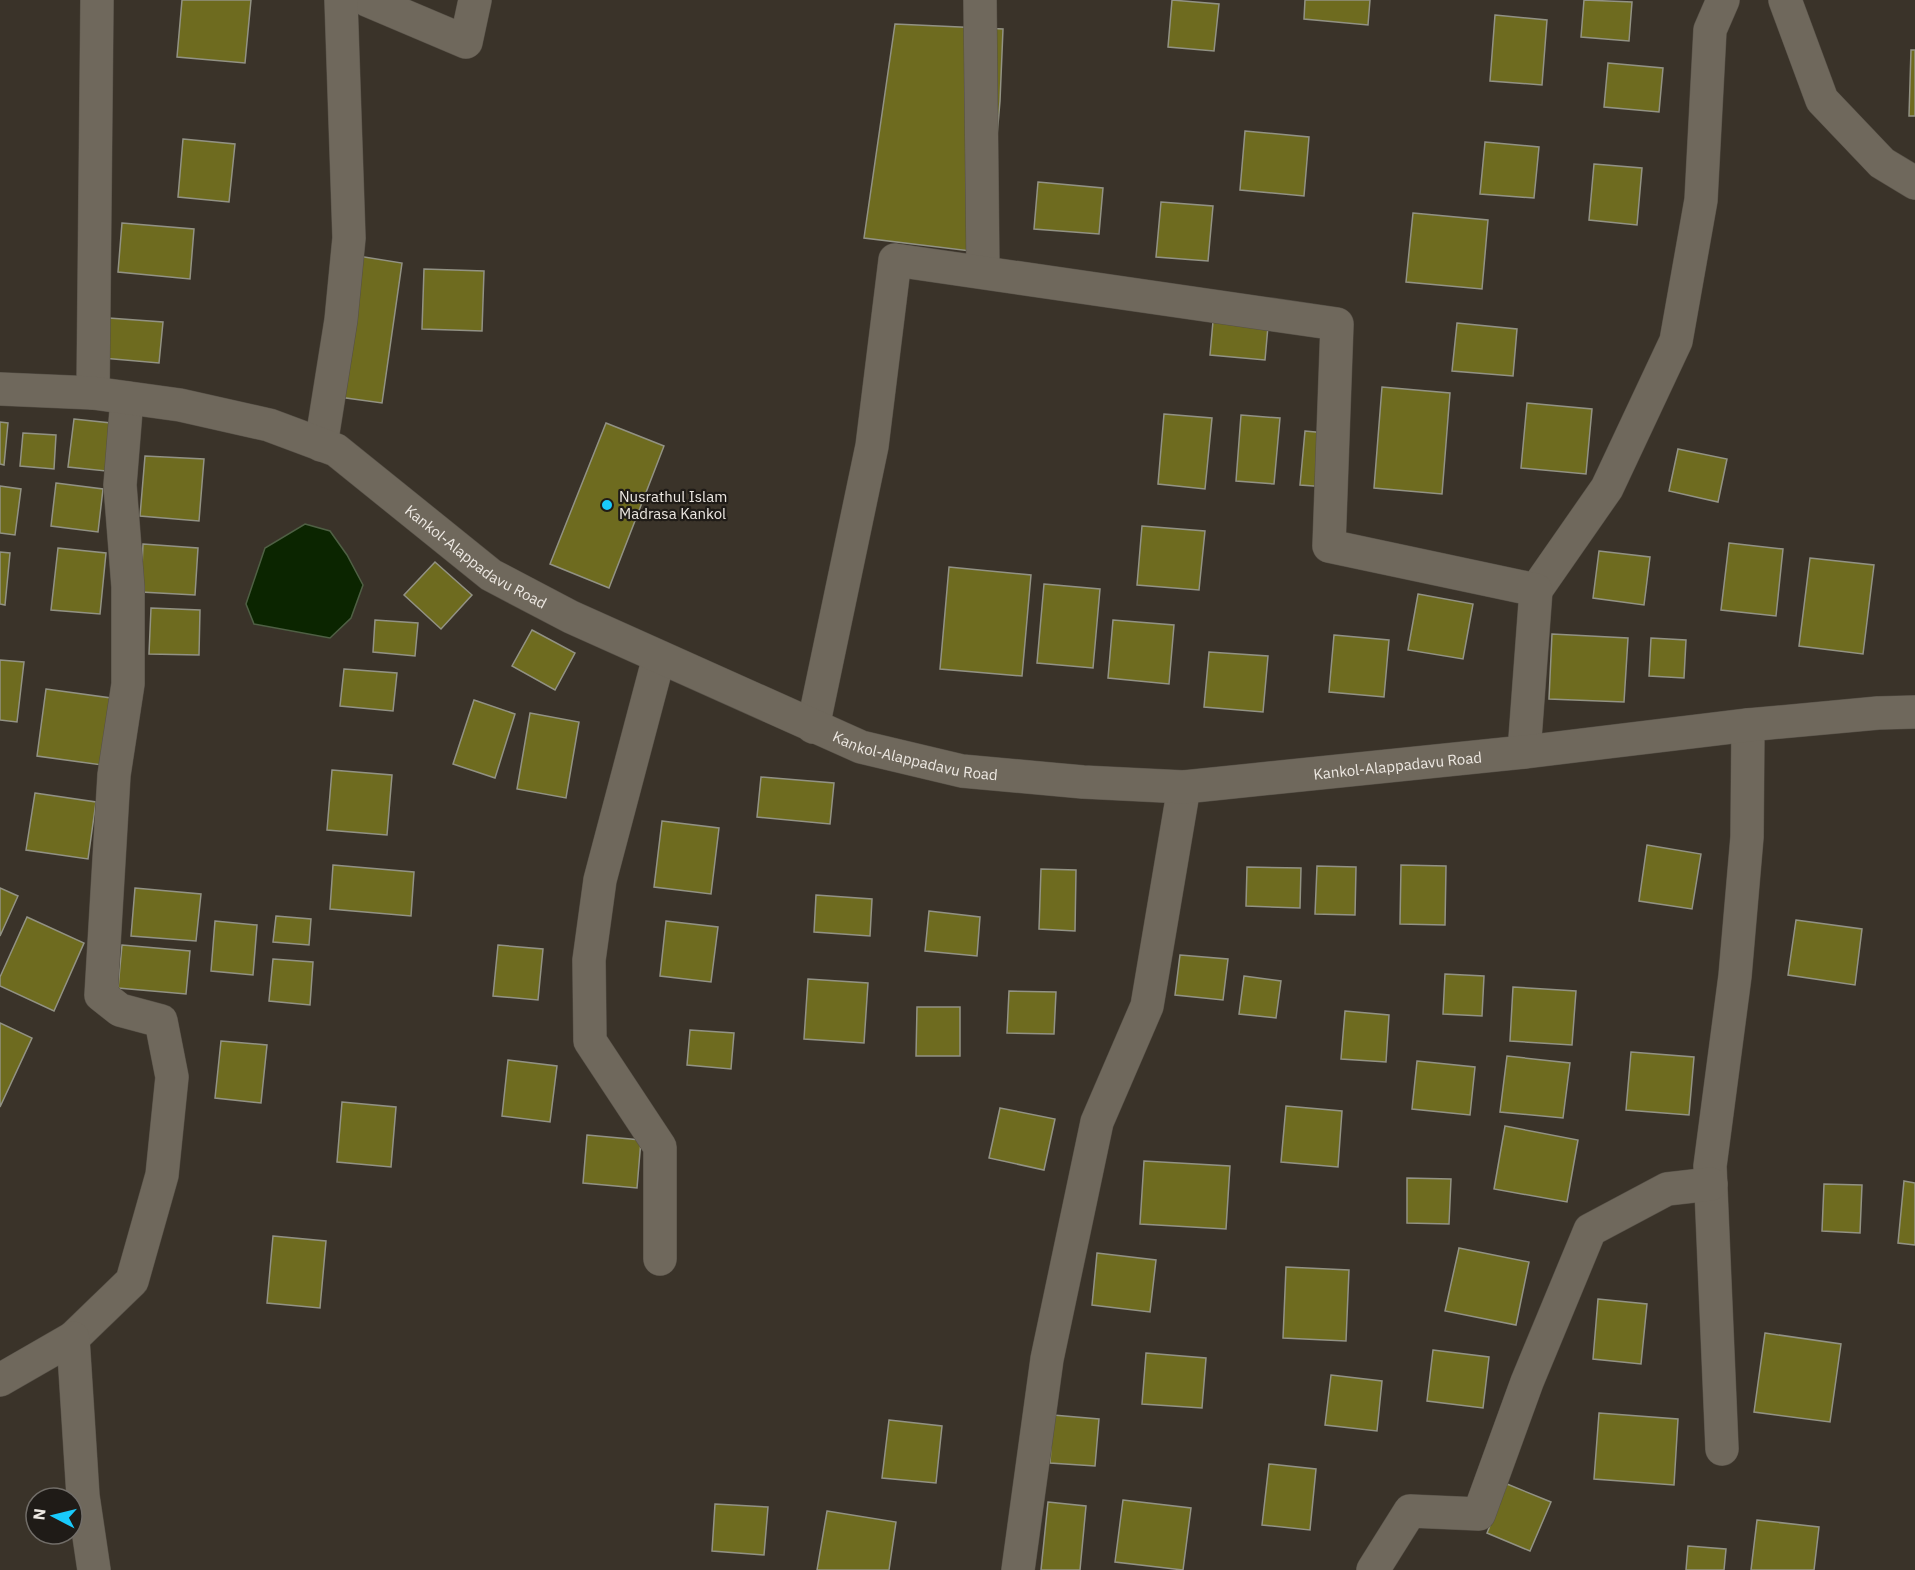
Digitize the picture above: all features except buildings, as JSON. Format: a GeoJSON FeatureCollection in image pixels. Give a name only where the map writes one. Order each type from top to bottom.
{"type":"FeatureCollection","features":[{"type":"Feature","properties":{"kind":"street"},"geometry":{"type":"LineString","coordinates":[[93,393],[97,0]]}},
{"type":"Feature","properties":{"kind":"street"},"geometry":{"type":"LineString","coordinates":[[321,445],[341,320],[349,238],[341,0]]}},
{"type":"Feature","properties":{"kind":"street"},"geometry":{"type":"LineString","coordinates":[[367,0],[466,42],[475,0]]}},
{"type":"Feature","properties":{"kind":"street"},"geometry":{"type":"LineString","coordinates":[[980,0],[983,272]]}},
{"type":"Feature","properties":{"kind":"street"},"geometry":{"type":"LineString","coordinates":[[1524,752],[1536,590],[1607,488],[1676,341],[1701,200],[1710,30],[1723,0]]}},
{"type":"Feature","properties":{"kind":"street"},"geometry":{"type":"LineString","coordinates":[[1785,0],[1822,100],[1882,163],[1915,183]]}},
{"type":"Feature","properties":{"kind":"street"},"geometry":{"type":"LineString","coordinates":[[813,727],[872,446],[895,260],[1337,324],[1329,546],[1536,590]]}},
{"type":"Feature","properties":{"kind":"street","name":"Kankol-Alappadavu Road"},"geometry":{"type":"LineString","coordinates":[[0,389],[93,393],[180,405],[269,425],[336,450],[491,575],[571,617],[861,747],[962,771],[1083,782],[1184,787],[1524,752],[1748,725],[1878,713],[1915,712]]}},
{"type":"Feature","properties":{"kind":"street"},"geometry":{"type":"LineString","coordinates":[[0,1380],[73,1338],[132,1281],[162,1175],[172,1077],[161,1021],[120,1010],[101,995],[114,775],[128,684],[128,587],[120,485],[127,398]]}},
{"type":"Feature","properties":{"kind":"street"},"geometry":{"type":"LineString","coordinates":[[659,657],[600,880],[589,960],[590,1041],[660,1147],[660,1259]]}},
{"type":"Feature","properties":{"kind":"street"},"geometry":{"type":"LineString","coordinates":[[1722,1449],[1710,1166],[1735,975],[1747,837],[1748,725]]}},
{"type":"Feature","properties":{"kind":"street"},"geometry":{"type":"LineString","coordinates":[[1018,1570],[1047,1359],[1097,1122],[1147,1006],[1184,787]]}},
{"type":"Feature","properties":{"kind":"street"},"geometry":{"type":"LineString","coordinates":[[1373,1570],[1410,1511],[1479,1514],[1527,1382],[1590,1230],[1667,1190],[1711,1184]]}},
{"type":"Feature","properties":{"kind":"street"},"geometry":{"type":"LineString","coordinates":[[73,1338],[82,1496],[94,1570]]}},
{"type":"Feature","properties":{"kind":"shaded area"},"geometry":{"type":"Polygon","coordinates":[[[305,524],[330,531],[347,555],[363,585],[351,618],[330,638],[254,624],[246,604],[265,548],[305,524]]]}},
{"type":"Feature","properties":{"kind":"place","name":"Nusrathul Islam Madrasa Kankol"},"geometry":{"type":"Point","coordinates":[607,505]}}]}
